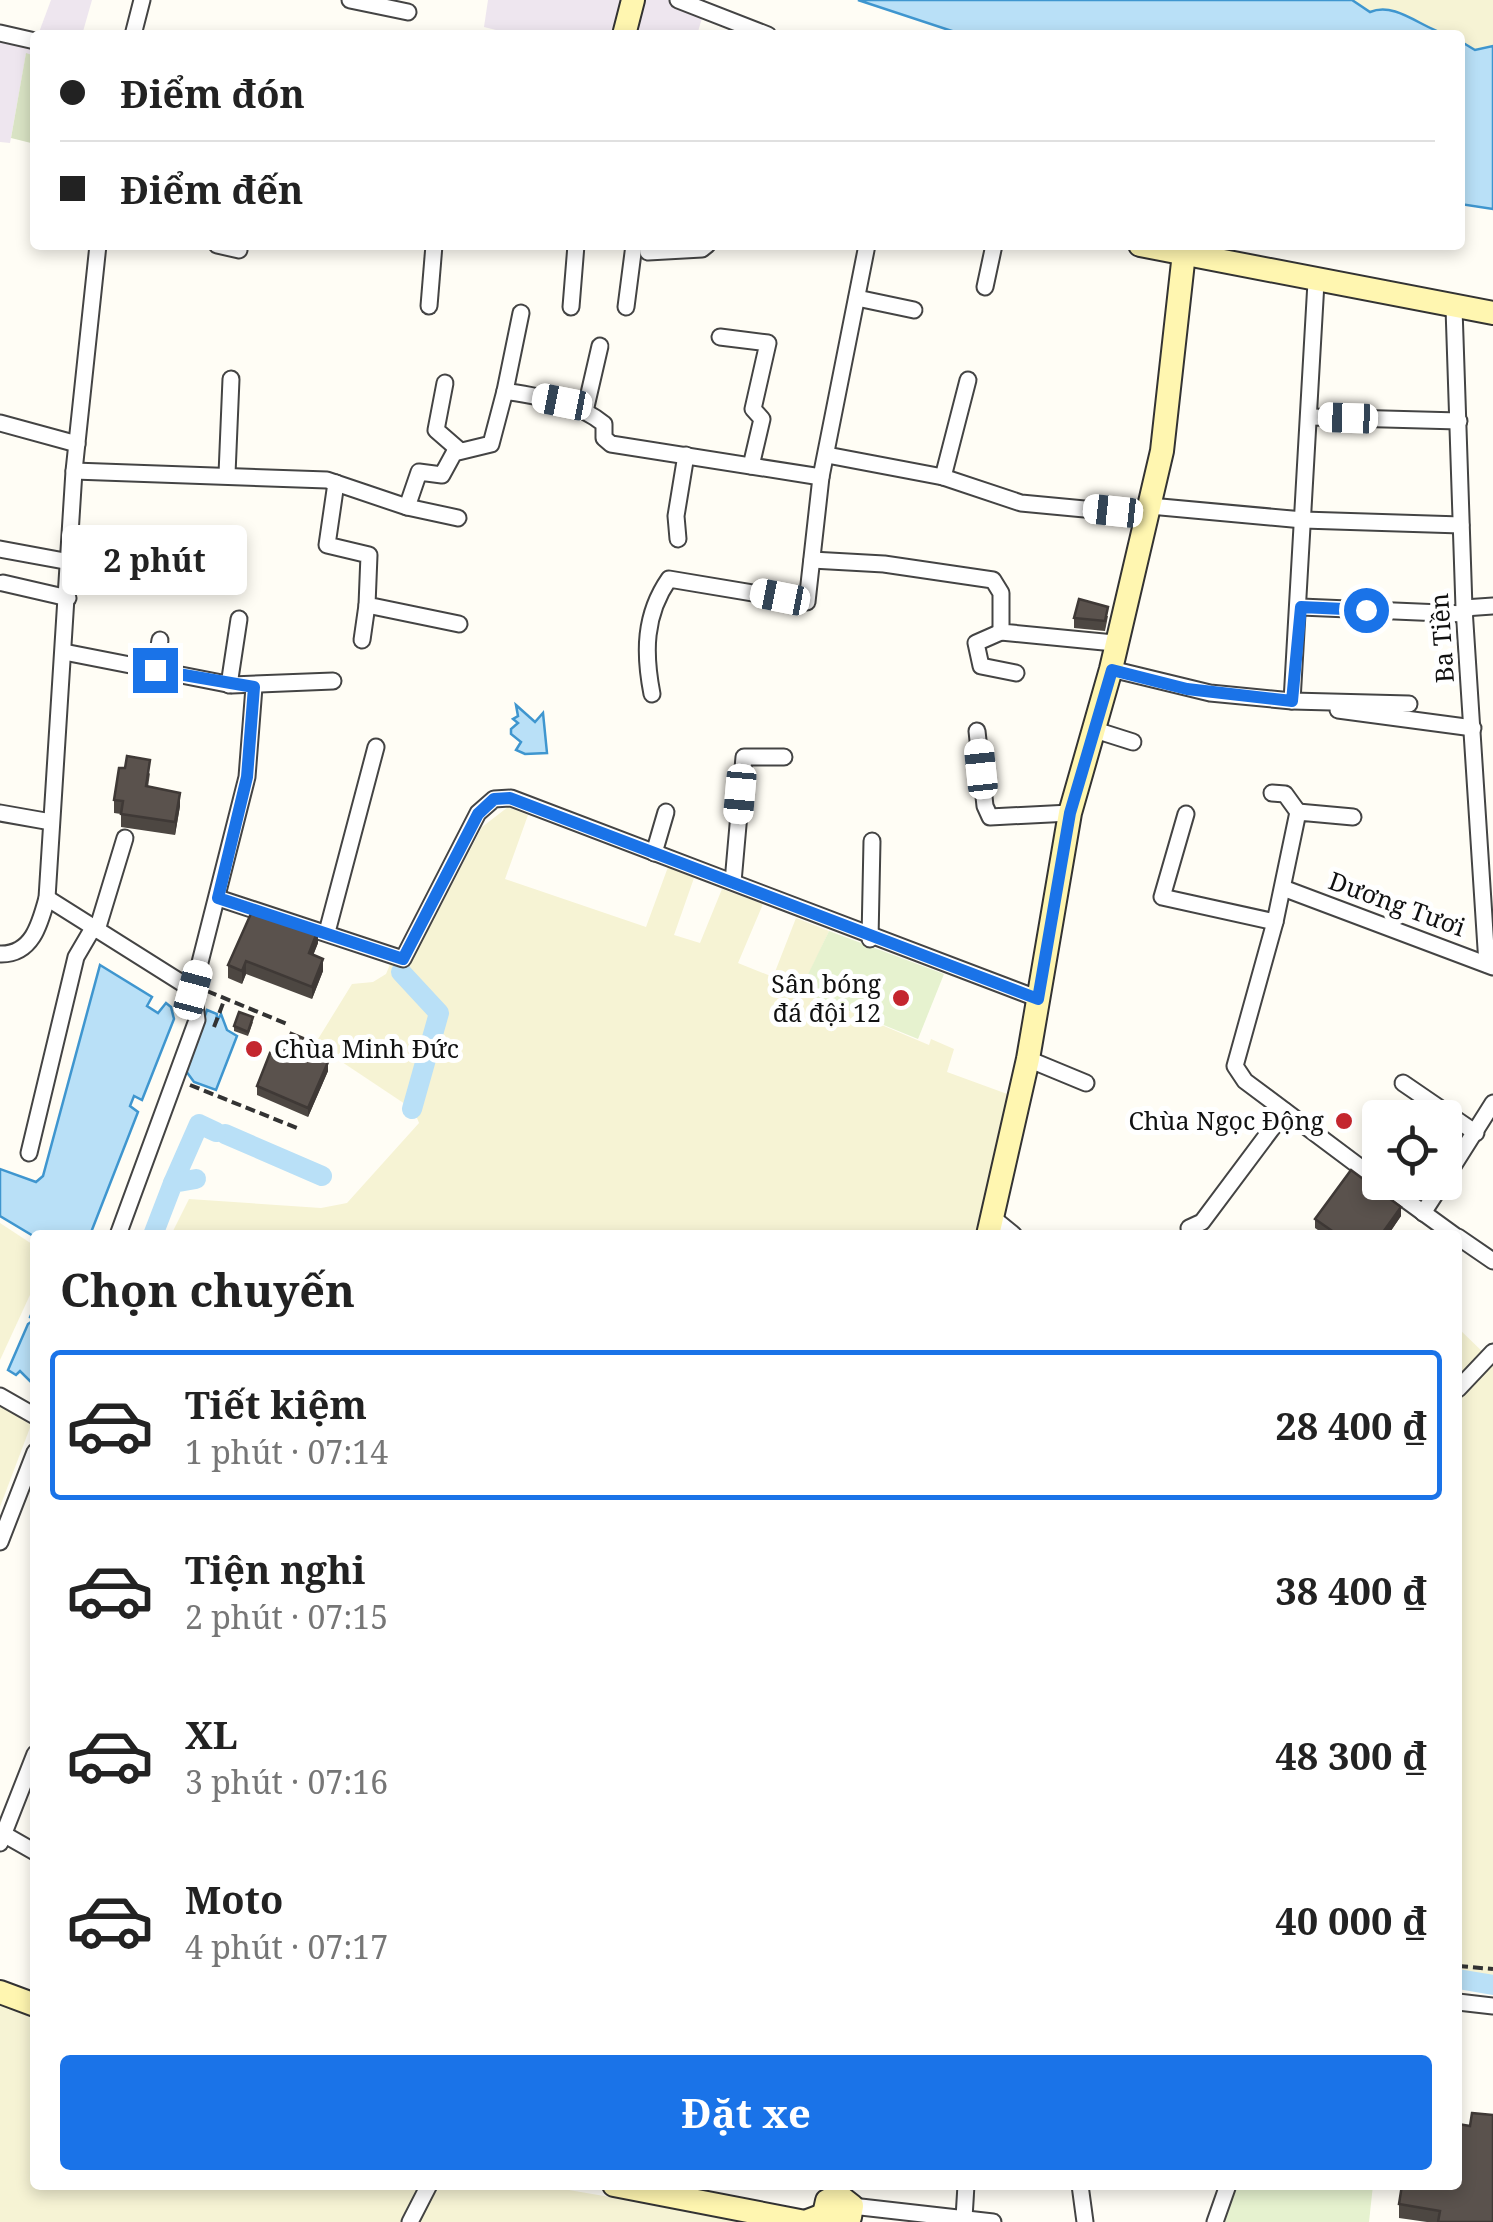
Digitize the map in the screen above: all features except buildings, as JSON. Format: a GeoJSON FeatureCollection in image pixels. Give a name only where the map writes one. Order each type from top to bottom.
{"type":"FeatureCollection","features":[{"type":"Feature","properties":{"kind":"street"},"geometry":{"type":"LineString","coordinates":[[134,30],[142,0]]}},
{"type":"Feature","properties":{"kind":"street"},"geometry":{"type":"LineString","coordinates":[[350,0],[408,12]]}},
{"type":"Feature","properties":{"kind":"street"},"geometry":{"type":"LineString","coordinates":[[625,30],[633,0]]}},
{"type":"Feature","properties":{"kind":"street"},"geometry":{"type":"LineString","coordinates":[[678,0],[755,30]]}},
{"type":"Feature","properties":{"kind":"street"},"geometry":{"type":"LineString","coordinates":[[0,33],[30,40]]}},
{"type":"Feature","properties":{"kind":"street"},"geometry":{"type":"LineString","coordinates":[[0,954],[22,950],[33,938],[47,898],[76,444],[97,250]]}},
{"type":"Feature","properties":{"kind":"street"},"geometry":{"type":"LineString","coordinates":[[430,306],[434,250]]}},
{"type":"Feature","properties":{"kind":"street"},"geometry":{"type":"LineString","coordinates":[[571,307],[576,250]]}},
{"type":"Feature","properties":{"kind":"street"},"geometry":{"type":"LineString","coordinates":[[626,307],[633,250]]}},
{"type":"Feature","properties":{"kind":"street"},"geometry":{"type":"LineString","coordinates":[[652,694],[644,659],[646,638],[669,579],[807,602],[821,476],[866,250]]}},
{"type":"Feature","properties":{"kind":"street"},"geometry":{"type":"LineString","coordinates":[[985,287],[993,250]]}},
{"type":"Feature","properties":{"kind":"street"},"geometry":{"type":"LineString","coordinates":[[1168,250],[1316,282],[1493,313]]}},
{"type":"Feature","properties":{"kind":"street"},"geometry":{"type":"LineString","coordinates":[[990,1226],[1028,1059],[1070,813],[1112,670],[1114,642],[1162,451],[1184,253]]}},
{"type":"Feature","properties":{"kind":"street"},"geometry":{"type":"LineString","coordinates":[[1292,701],[1312,417],[1316,282]]}},
{"type":"Feature","properties":{"kind":"street"},"geometry":{"type":"LineString","coordinates":[[857,298],[914,310]]}},
{"type":"Feature","properties":{"kind":"street","name":"Ba Tiền"},"geometry":{"type":"LineString","coordinates":[[1454,308],[1464,611],[1490,965]]}},
{"type":"Feature","properties":{"kind":"street"},"geometry":{"type":"LineString","coordinates":[[407,507],[419,472],[442,476],[458,450],[491,444],[521,313]]}},
{"type":"Feature","properties":{"kind":"street"},"geometry":{"type":"LineString","coordinates":[[720,336],[768,344],[752,408],[762,419],[751,466]]}},
{"type":"Feature","properties":{"kind":"street"},"geometry":{"type":"LineString","coordinates":[[585,412],[600,346]]}},
{"type":"Feature","properties":{"kind":"street"},"geometry":{"type":"LineString","coordinates":[[227,474],[231,378]]}},
{"type":"Feature","properties":{"kind":"street"},"geometry":{"type":"LineString","coordinates":[[943,476],[968,380]]}},
{"type":"Feature","properties":{"kind":"street"},"geometry":{"type":"LineString","coordinates":[[445,382],[436,430],[458,450]]}},
{"type":"Feature","properties":{"kind":"street"},"geometry":{"type":"LineString","coordinates":[[505,390],[562,402],[585,412],[604,424],[604,438],[611,444],[821,476]]}},
{"type":"Feature","properties":{"kind":"street"},"geometry":{"type":"LineString","coordinates":[[1312,417],[1459,421]]}},
{"type":"Feature","properties":{"kind":"street"},"geometry":{"type":"LineString","coordinates":[[0,423],[76,444]]}},
{"type":"Feature","properties":{"kind":"street"},"geometry":{"type":"LineString","coordinates":[[827,455],[943,476],[1022,502],[1460,526]]}},
{"type":"Feature","properties":{"kind":"street"},"geometry":{"type":"LineString","coordinates":[[678,539],[676,516],[686,456]]}},
{"type":"Feature","properties":{"kind":"street"},"geometry":{"type":"LineString","coordinates":[[74,471],[227,474],[336,484],[407,507],[458,518]]}},
{"type":"Feature","properties":{"kind":"street"},"geometry":{"type":"LineString","coordinates":[[336,484],[327,545],[369,555],[362,640]]}},
{"type":"Feature","properties":{"kind":"street"},"geometry":{"type":"LineString","coordinates":[[0,548],[70,562]]}},
{"type":"Feature","properties":{"kind":"street"},"geometry":{"type":"LineString","coordinates":[[812,560],[884,564],[993,580],[1001,593],[1000,632]]}},
{"type":"Feature","properties":{"kind":"street"},"geometry":{"type":"LineString","coordinates":[[3,583],[68,598]]}},
{"type":"Feature","properties":{"kind":"street"},"geometry":{"type":"LineString","coordinates":[[367,605],[459,624]]}},
{"type":"Feature","properties":{"kind":"street"},"geometry":{"type":"LineString","coordinates":[[1301,607],[1464,611],[1493,606]]}},
{"type":"Feature","properties":{"kind":"street"},"geometry":{"type":"LineString","coordinates":[[229,685],[239,619]]}},
{"type":"Feature","properties":{"kind":"street"},"geometry":{"type":"LineString","coordinates":[[1016,673],[981,666],[976,643],[1000,632],[1114,642]]}},
{"type":"Feature","properties":{"kind":"street"},"geometry":{"type":"LineString","coordinates":[[155,670],[160,640]]}},
{"type":"Feature","properties":{"kind":"street"},"geometry":{"type":"LineString","coordinates":[[64,652],[229,685],[333,681]]}},
{"type":"Feature","properties":{"kind":"street"},"geometry":{"type":"LineString","coordinates":[[1112,670],[1187,689],[1292,701],[1409,704]]}},
{"type":"Feature","properties":{"kind":"street"},"geometry":{"type":"LineString","coordinates":[[120,1230],[198,1020],[193,990],[247,777],[254,687]]}},
{"type":"Feature","properties":{"kind":"street"},"geometry":{"type":"LineString","coordinates":[[1329,710],[1493,734]]}},
{"type":"Feature","properties":{"kind":"street"},"geometry":{"type":"LineString","coordinates":[[1092,729],[1133,742]]}},
{"type":"Feature","properties":{"kind":"street"},"geometry":{"type":"LineString","coordinates":[[978,732],[985,806],[990,817],[1070,813]]}},
{"type":"Feature","properties":{"kind":"street"},"geometry":{"type":"LineString","coordinates":[[327,932],[376,747]]}},
{"type":"Feature","properties":{"kind":"street"},"geometry":{"type":"LineString","coordinates":[[733,882],[745,833],[744,757],[784,757]]}},
{"type":"Feature","properties":{"kind":"street"},"geometry":{"type":"LineString","coordinates":[[1272,793],[1284,794],[1298,812],[1353,817]]}},
{"type":"Feature","properties":{"kind":"street"},"geometry":{"type":"LineString","coordinates":[[218,898],[403,959],[478,814],[494,799],[519,801],[870,939],[1038,999]]}},
{"type":"Feature","properties":{"kind":"street"},"geometry":{"type":"LineString","coordinates":[[654,853],[666,812]]}},
{"type":"Feature","properties":{"kind":"street"},"geometry":{"type":"LineString","coordinates":[[1298,812],[1275,922],[1235,1066],[1241,1078],[1362,1169]]}},
{"type":"Feature","properties":{"kind":"street"},"geometry":{"type":"LineString","coordinates":[[0,813],[51,822]]}},
{"type":"Feature","properties":{"kind":"street"},"geometry":{"type":"LineString","coordinates":[[1186,814],[1162,896],[1275,922]]}},
{"type":"Feature","properties":{"kind":"street"},"geometry":{"type":"LineString","coordinates":[[29,1152],[76,957],[95,929],[125,838]]}},
{"type":"Feature","properties":{"kind":"street"},"geometry":{"type":"LineString","coordinates":[[870,939],[872,841]]}},
{"type":"Feature","properties":{"kind":"street","name":"Dương Tươi"},"geometry":{"type":"LineString","coordinates":[[1283,888],[1490,965]]}},
{"type":"Feature","properties":{"kind":"street"},"geometry":{"type":"LineString","coordinates":[[47,898],[193,990]]}},
{"type":"Feature","properties":{"kind":"street"},"geometry":{"type":"LineString","coordinates":[[1028,1059],[1086,1083]]}},
{"type":"Feature","properties":{"kind":"street"},"geometry":{"type":"LineString","coordinates":[[1403,1082],[1483,1132]]}},
{"type":"Feature","properties":{"kind":"street"},"geometry":{"type":"LineString","coordinates":[[1462,1158],[1483,1132],[1493,1103]]}},
{"type":"Feature","properties":{"kind":"street"},"geometry":{"type":"LineString","coordinates":[[1189,1228],[1202,1222],[1284,1111]]}},
{"type":"Feature","properties":{"kind":"street"},"geometry":{"type":"LineString","coordinates":[[1404,1200],[1447,1230]]}},
{"type":"Feature","properties":{"kind":"street"},"geometry":{"type":"LineString","coordinates":[[1422,1213],[1431,1200]]}},
{"type":"Feature","properties":{"kind":"street"},"geometry":{"type":"LineString","coordinates":[[1462,1240],[1493,1261]]}},
{"type":"Feature","properties":{"kind":"street"},"geometry":{"type":"LineString","coordinates":[[1462,1385],[1493,1352]]}},
{"type":"Feature","properties":{"kind":"street"},"geometry":{"type":"LineString","coordinates":[[0,1396],[30,1413]]}},
{"type":"Feature","properties":{"kind":"street"},"geometry":{"type":"LineString","coordinates":[[0,1542],[30,1464]]}},
{"type":"Feature","properties":{"kind":"street"},"geometry":{"type":"LineString","coordinates":[[30,1766],[1,1837],[30,1850]]}},
{"type":"Feature","properties":{"kind":"street"},"geometry":{"type":"LineString","coordinates":[[0,1992],[30,2003]]}},
{"type":"Feature","properties":{"kind":"street"},"geometry":{"type":"LineString","coordinates":[[1462,2002],[1493,2006]]}},
{"type":"Feature","properties":{"kind":"street"},"geometry":{"type":"LineString","coordinates":[[410,2222],[426,2190]]}},
{"type":"Feature","properties":{"kind":"street"},"geometry":{"type":"LineString","coordinates":[[640,2190],[806,2222],[835,2211],[993,2222]]}},
{"type":"Feature","properties":{"kind":"street"},"geometry":{"type":"LineString","coordinates":[[964,2218],[966,2190]]}},
{"type":"Feature","properties":{"kind":"street"},"geometry":{"type":"LineString","coordinates":[[1081,2190],[1085,2222]]}},
{"type":"Feature","properties":{"kind":"street"},"geometry":{"type":"LineString","coordinates":[[1215,2222],[1226,2190]]}},
{"type":"Feature","properties":{"kind":"path"},"geometry":{"type":"LineString","coordinates":[[193,990],[225,998],[286,1024]]}},
{"type":"Feature","properties":{"kind":"path"},"geometry":{"type":"LineString","coordinates":[[215,1023],[225,998]]}},
{"type":"Feature","properties":{"kind":"path"},"geometry":{"type":"LineString","coordinates":[[176,1080],[297,1128]]}},
{"type":"Feature","properties":{"kind":"path"},"geometry":{"type":"LineString","coordinates":[[1462,1966],[1493,1969]]}},
{"type":"Feature","properties":{"kind":"shaded area"},"geometry":{"type":"Polygon","coordinates":[[[51,0],[92,0],[83,30],[40,30],[51,0]]]}},
{"type":"Feature","properties":{"kind":"shaded area"},"geometry":{"type":"Polygon","coordinates":[[[488,0],[678,0],[705,8],[698,30],[484,27],[488,0]]]}},
{"type":"Feature","properties":{"kind":"shaded area"},"geometry":{"type":"Polygon","coordinates":[[[1352,0],[1493,0],[1493,46],[1475,50],[1465,44],[1465,30],[1428,30],[1400,13],[1370,12],[1352,0]]]}},
{"type":"Feature","properties":{"kind":"shaded area"},"geometry":{"type":"Polygon","coordinates":[[[0,33],[30,40],[30,55],[26,54],[10,143],[0,142],[0,33]]]}},
{"type":"Feature","properties":{"kind":"shaded area"},"geometry":{"type":"Polygon","coordinates":[[[508,807],[528,815],[505,879],[646,927],[668,867],[694,878],[674,935],[700,943],[722,889],[763,904],[738,963],[773,977],[796,918],[829,931],[801,991],[929,1045],[931,1039],[954,1049],[947,1072],[1010,1095],[985,1211],[1008,1230],[174,1230],[189,1199],[321,1208],[347,1203],[419,1123],[414,1110],[315,1044],[352,984],[373,982],[386,974],[391,962],[410,965],[482,827],[508,807]]]}},
{"type":"Feature","properties":{"kind":"shaded area"},"geometry":{"type":"Polygon","coordinates":[[[0,1223],[30,1243],[30,1295],[0,1360],[0,1223]]]}},
{"type":"Feature","properties":{"kind":"shaded area"},"geometry":{"type":"Polygon","coordinates":[[[1462,1332],[1488,1357],[1493,1353],[1493,1990],[1462,1986],[1462,1332]]]}},
{"type":"Feature","properties":{"kind":"shaded area"},"geometry":{"type":"Polygon","coordinates":[[[0,1405],[30,1428],[0,1507],[0,1405]]]}},
{"type":"Feature","properties":{"kind":"shaded area"},"geometry":{"type":"Polygon","coordinates":[[[0,1997],[30,2008],[30,2190],[569,2190],[755,2222],[0,2222],[0,1997]]]}},
{"type":"Feature","properties":{"kind":"green space"},"geometry":{"type":"Polygon","coordinates":[[[26,53],[30,54],[30,143],[11,138],[26,53]]]}},
{"type":"Feature","properties":{"kind":"green space"},"geometry":{"type":"Polygon","coordinates":[[[829,931],[944,974],[918,1039],[800,991],[829,931]]]}},
{"type":"Feature","properties":{"kind":"green space"},"geometry":{"type":"Polygon","coordinates":[[[1235,2190],[1372,2190],[1369,2222],[1225,2222],[1235,2190]]]}},
{"type":"Feature","properties":{"kind":"water"},"geometry":{"type":"Polygon","coordinates":[[[858,0],[1352,0],[1370,12],[1390,10],[1435,30],[949,30],[858,0]]]}},
{"type":"Feature","properties":{"kind":"water"},"geometry":{"type":"Polygon","coordinates":[[[1465,44],[1475,50],[1493,46],[1493,209],[1465,205],[1465,44]]]}},
{"type":"Feature","properties":{"kind":"water"},"geometry":{"type":"Polygon","coordinates":[[[516,705],[535,722],[543,713],[547,753],[525,754],[516,750],[521,742],[511,734],[511,729],[518,723],[513,719],[518,716],[516,705]]]}},
{"type":"Feature","properties":{"kind":"water"},"geometry":{"type":"Polygon","coordinates":[[[100,965],[152,997],[147,1006],[158,1013],[166,1003],[174,1019],[142,1100],[134,1096],[130,1106],[138,1112],[92,1230],[30,1230],[30,1234],[0,1216],[0,1169],[36,1182],[43,1176],[100,965]]]}},
{"type":"Feature","properties":{"kind":"water"},"geometry":{"type":"Polygon","coordinates":[[[207,1010],[217,1014],[216,1023],[221,1014],[227,1030],[237,1036],[216,1090],[194,1082],[186,1071],[207,1010]]]}},
{"type":"Feature","properties":{"kind":"water"},"geometry":{"type":"Polygon","coordinates":[[[28,1324],[30,1381],[20,1371],[16,1375],[8,1370],[28,1324]]]}},
{"type":"Feature","properties":{"kind":"waterway"},"geometry":{"type":"LineString","coordinates":[[401,972],[439,1013],[412,1109]]}},
{"type":"Feature","properties":{"kind":"waterway"},"geometry":{"type":"LineString","coordinates":[[173,1183],[199,1124],[216,1132]]}},
{"type":"Feature","properties":{"kind":"waterway"},"geometry":{"type":"LineString","coordinates":[[225,1134],[322,1176]]}},
{"type":"Feature","properties":{"kind":"waterway"},"geometry":{"type":"LineString","coordinates":[[155,1230],[173,1183],[196,1179]]}},
{"type":"Feature","properties":{"kind":"waterway"},"geometry":{"type":"LineString","coordinates":[[1462,1980],[1493,1985]]}},
{"type":"Feature","properties":{"kind":"place","name":"Sân bóng đá đội 12"},"geometry":{"type":"Point","coordinates":[901,998]}},
{"type":"Feature","properties":{"kind":"place","name":"Chùa Minh Đức"},"geometry":{"type":"Point","coordinates":[254,1049]}},
{"type":"Feature","properties":{"kind":"place","name":"Chùa Ngọc Động"},"geometry":{"type":"Point","coordinates":[1344,1121]}},
{"type":"Feature","properties":{"kind":"route"},"geometry":{"type":"LineString","coordinates":[[155,670],[254,687],[247,777],[218,898],[403,959],[478,814],[494,799],[510,798],[733,882],[870,939],[1038,999],[1070,813],[1112,670],[1210,693],[1292,701],[1301,607],[1366,610]]}}]}
